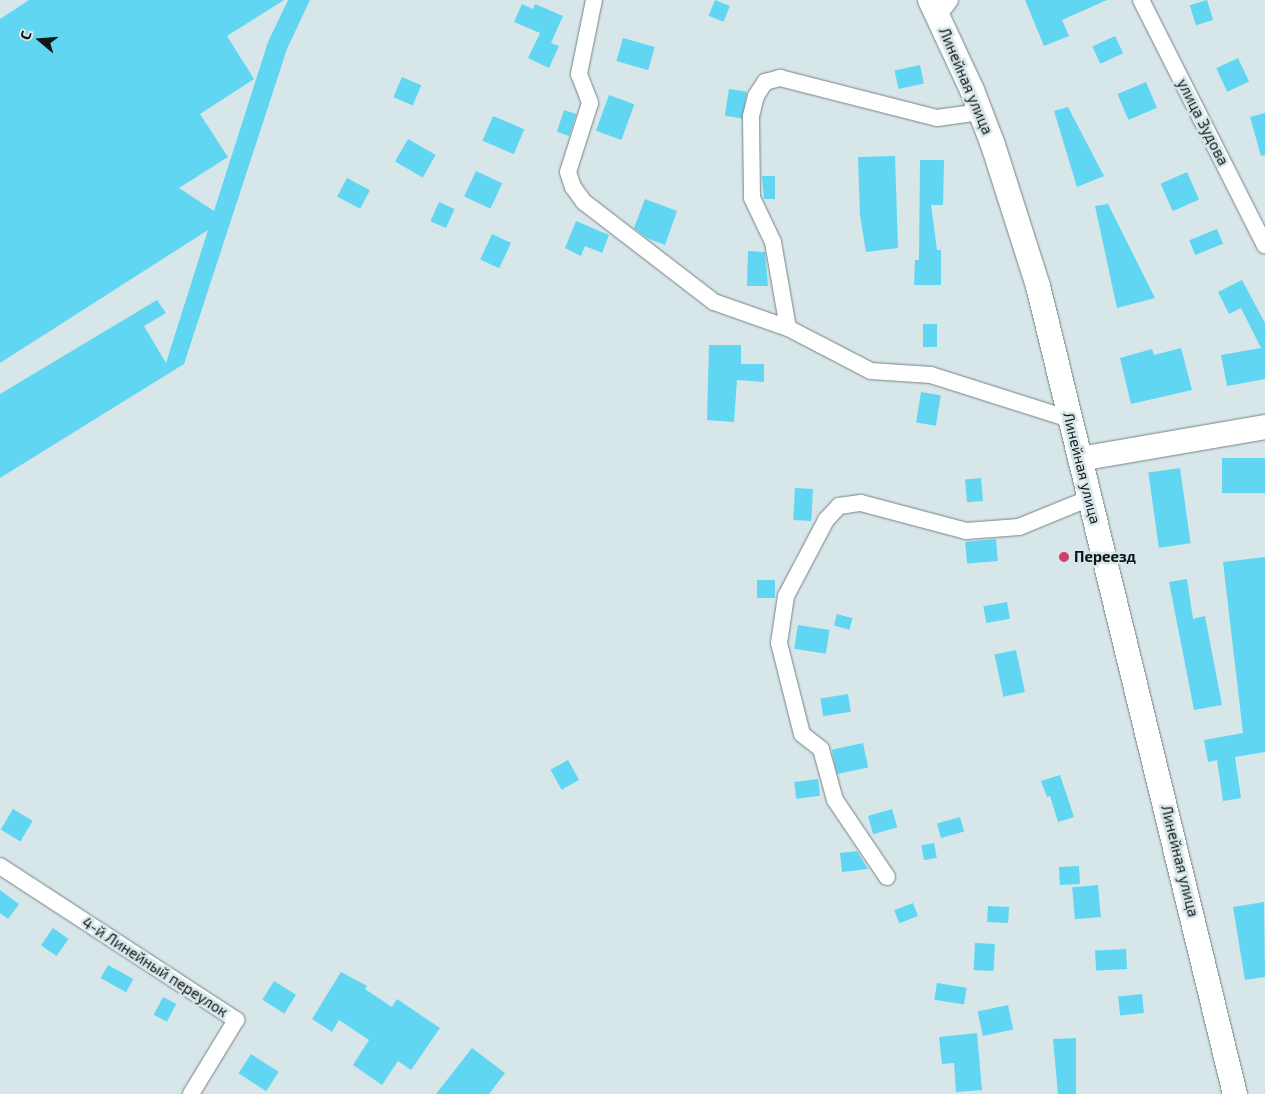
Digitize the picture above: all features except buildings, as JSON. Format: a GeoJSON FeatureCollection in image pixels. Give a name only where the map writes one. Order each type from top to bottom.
{"type":"FeatureCollection","features":[{"type":"Feature","properties":{"kind":"street"},"geometry":{"type":"LineString","coordinates":[[594,0],[579,74],[590,103],[568,172],[573,187],[584,202],[714,302],[788,328],[871,371],[931,375],[1070,418]]}},
{"type":"Feature","properties":{"kind":"street","name":"улица Зудова"},"geometry":{"type":"LineString","coordinates":[[1141,0],[1265,245]]}},
{"type":"Feature","properties":{"kind":"street","name":"Линейная улица"},"geometry":{"type":"LineString","coordinates":[[939,5],[981,112],[1017,214],[1090,498],[1235,1094]]}},
{"type":"Feature","properties":{"kind":"street"},"geometry":{"type":"LineString","coordinates":[[788,328],[773,242],[752,198],[751,116],[756,96],[765,82],[780,78],[937,118],[981,112]]}},
{"type":"Feature","properties":{"kind":"street"},"geometry":{"type":"LineString","coordinates":[[1080,459],[1265,427]]}},
{"type":"Feature","properties":{"kind":"street"},"geometry":{"type":"LineString","coordinates":[[887,877],[835,800],[821,748],[802,734],[778,643],[786,596],[826,520],[839,506],[861,502],[966,531],[1019,527],[1090,498]]}},
{"type":"Feature","properties":{"kind":"street","name":"4-й Линейный переулок"},"geometry":{"type":"LineString","coordinates":[[0,866],[236,1020],[191,1094]]}},
{"type":"Feature","properties":{"kind":"place","name":"Переезд"},"geometry":{"type":"Point","coordinates":[1064,557]}}]}
